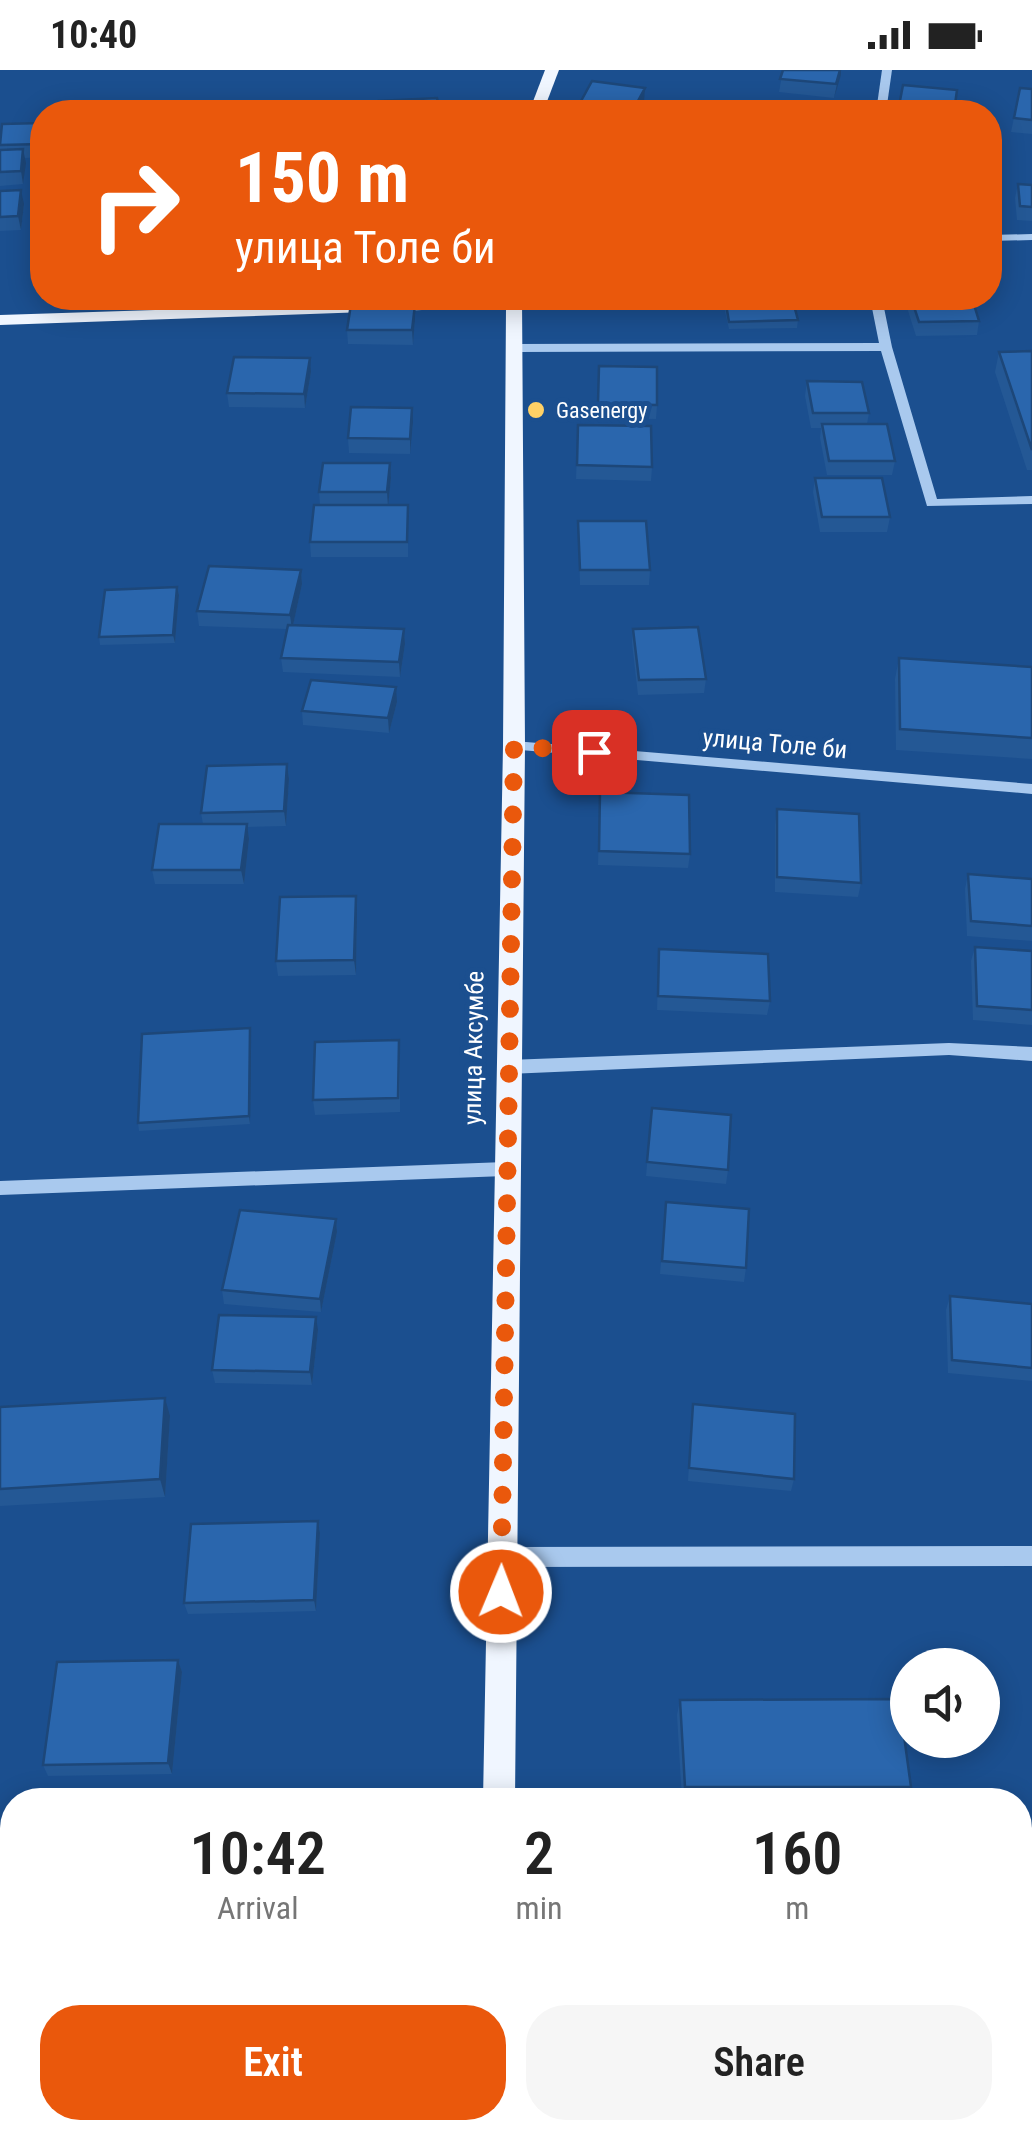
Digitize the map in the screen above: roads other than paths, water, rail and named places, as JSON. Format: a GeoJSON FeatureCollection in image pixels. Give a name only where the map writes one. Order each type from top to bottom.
{"type":"FeatureCollection","features":[{"type":"Feature","properties":{"kind":"main road"},"geometry":{"type":"LineString","coordinates":[[541,100],[552,70]]}},
{"type":"Feature","properties":{"kind":"main road"},"geometry":{"type":"LineString","coordinates":[[0,320],[257,310]]}},
{"type":"Feature","properties":{"kind":"main road","name":"улица Аксумбе"},"geometry":{"type":"LineString","coordinates":[[499,1788],[514,746],[514,310]]}},
{"type":"Feature","properties":{"kind":"street"},"geometry":{"type":"LineString","coordinates":[[883,100],[887,70]]}},
{"type":"Feature","properties":{"kind":"street"},"geometry":{"type":"LineString","coordinates":[[1002,238],[1032,237]]}},
{"type":"Feature","properties":{"kind":"street"},"geometry":{"type":"LineString","coordinates":[[878,310],[932,503],[1032,500]]}},
{"type":"Feature","properties":{"kind":"street"},"geometry":{"type":"LineString","coordinates":[[514,348],[886,347]]}},
{"type":"Feature","properties":{"kind":"street","name":"улица Толе би"},"geometry":{"type":"LineString","coordinates":[[514,746],[1032,789]]}},
{"type":"Feature","properties":{"kind":"street"},"geometry":{"type":"LineString","coordinates":[[508,1067],[949,1049],[1032,1054]]}},
{"type":"Feature","properties":{"kind":"street"},"geometry":{"type":"LineString","coordinates":[[0,1188],[506,1169]]}},
{"type":"Feature","properties":{"kind":"street"},"geometry":{"type":"LineString","coordinates":[[502,1557],[1032,1556]]}},
{"type":"Feature","properties":{"kind":"place","name":"Gasenergy"},"geometry":{"type":"Point","coordinates":[536,410]}}]}
